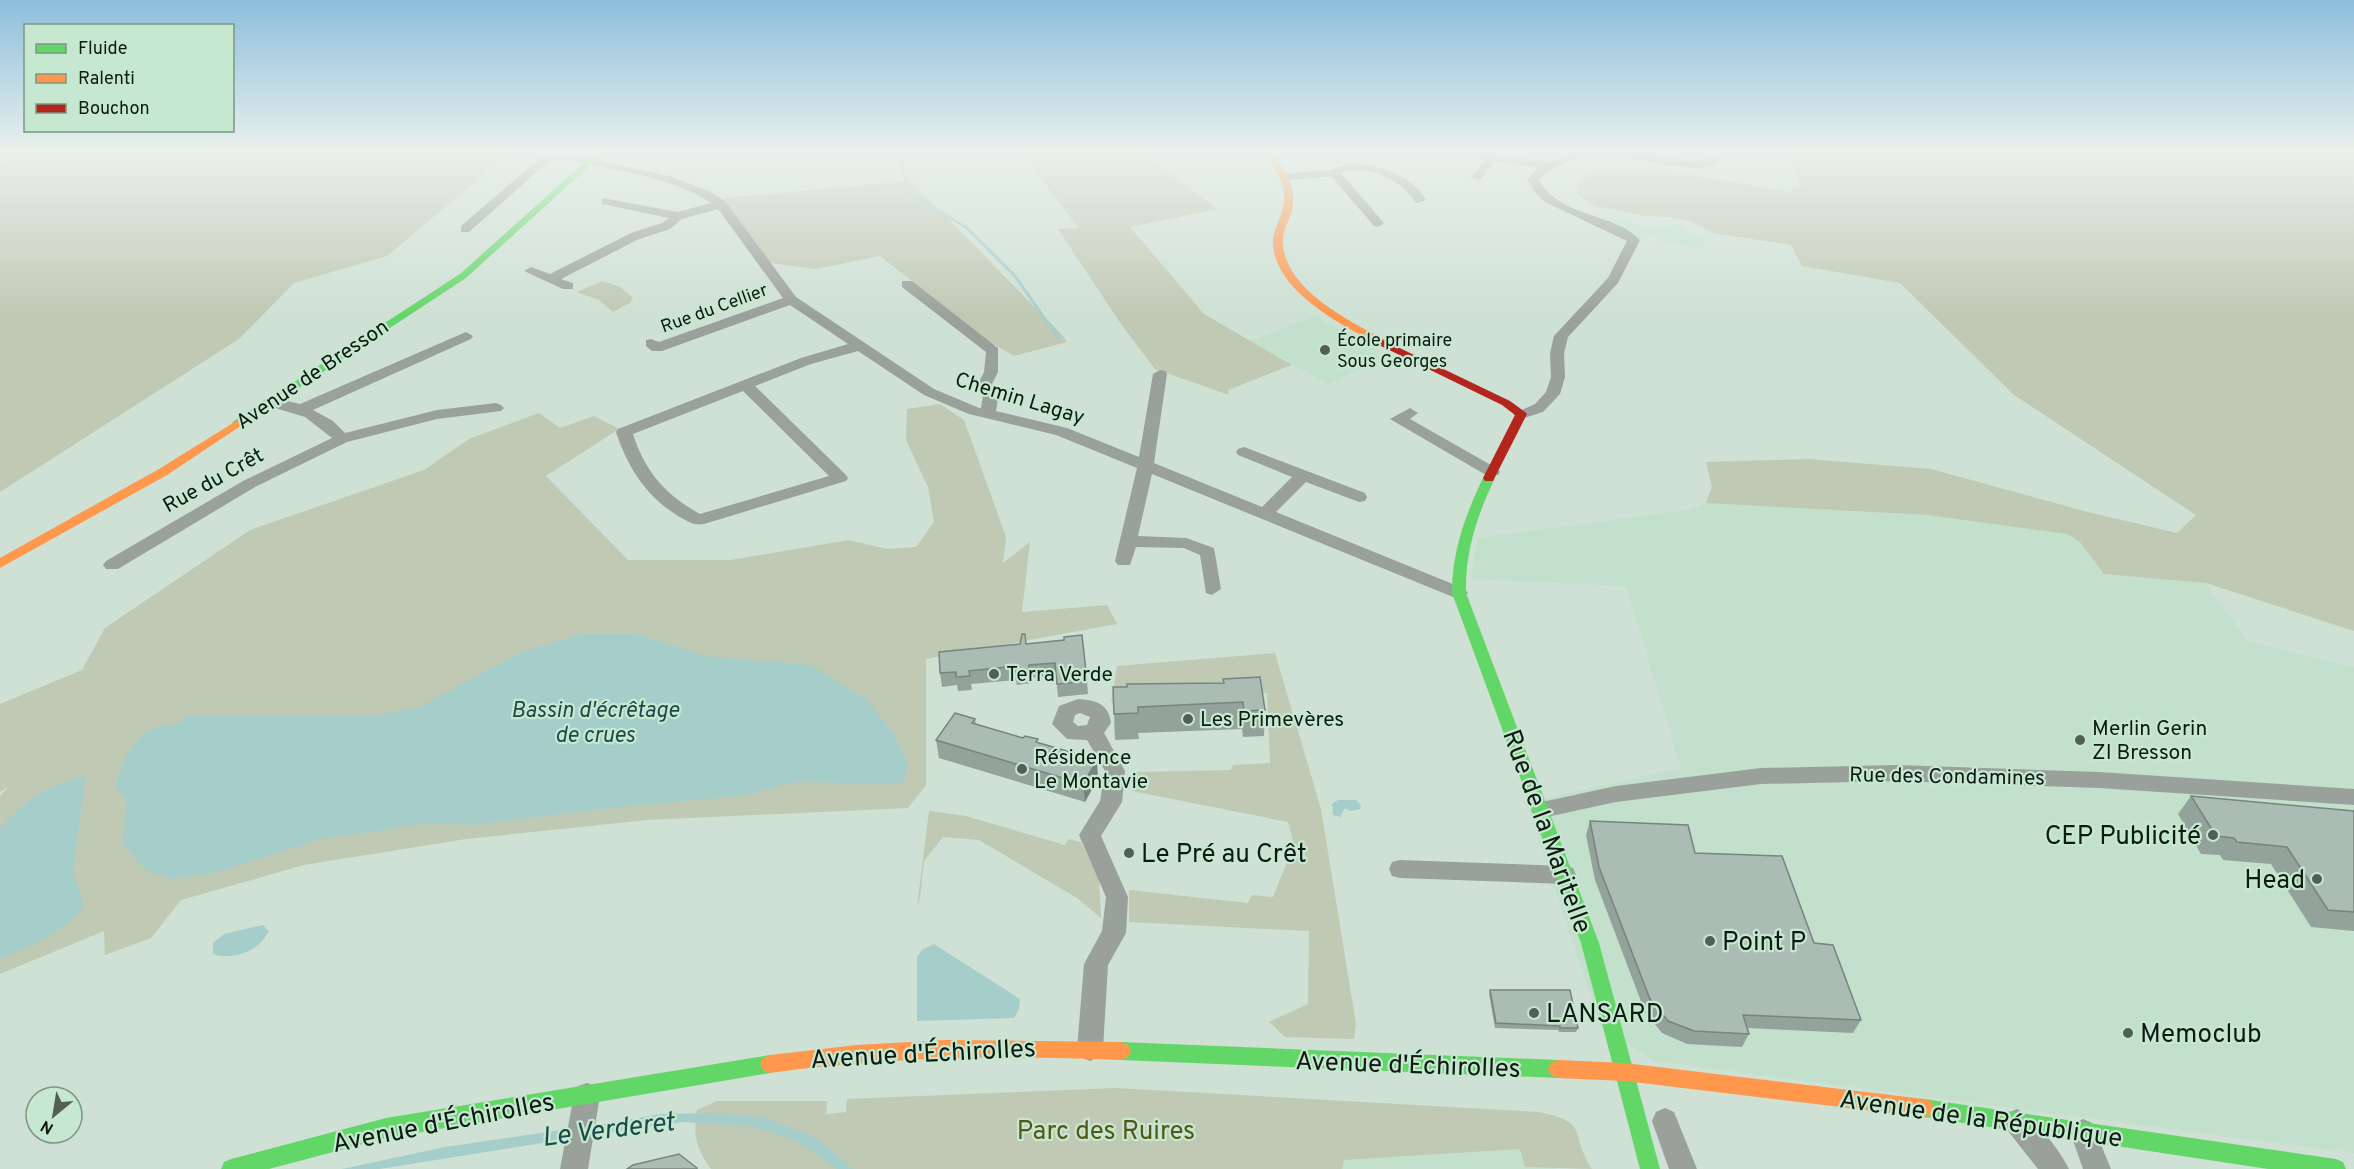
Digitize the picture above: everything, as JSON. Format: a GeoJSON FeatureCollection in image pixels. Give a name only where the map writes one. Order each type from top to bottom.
{"type":"FeatureCollection","features":[{"type":"Feature","properties":{"kind":"street","name":"Chemin Lagay"},"geometry":{"type":"LineString","coordinates":[[465,229],[491,207]]}},
{"type":"Feature","properties":{"kind":"street","name":"Avenue de Bresson"},"geometry":{"type":"LineString","coordinates":[[0,564],[163,472],[463,276],[539,207]]}},
{"type":"Feature","properties":{"kind":"street"},"geometry":{"type":"LineString","coordinates":[[633,207],[678,216]]}},
{"type":"Feature","properties":{"kind":"street"},"geometry":{"type":"LineString","coordinates":[[550,279],[635,236],[666,226],[678,216],[712,207]]}},
{"type":"Feature","properties":{"kind":"street","name":"Chemin Lagay"},"geometry":{"type":"LineString","coordinates":[[723,207],[791,300],[930,392],[952,403],[987,414],[1061,431],[1459,593]]}},
{"type":"Feature","properties":{"kind":"street"},"geometry":{"type":"LineString","coordinates":[[1287,207],[1279,244],[1280,260],[1288,276],[1301,290],[1339,317],[1506,403],[1521,414],[1533,412],[1555,393],[1559,375],[1556,346],[1561,336],[1611,285],[1629,256],[1634,240],[1615,228],[1562,207]]}},
{"type":"Feature","properties":{"kind":"street"},"geometry":{"type":"LineString","coordinates":[[1363,207],[1378,223]]}},
{"type":"Feature","properties":{"kind":"street"},"geometry":{"type":"LineString","coordinates":[[531,271],[568,286]]}},
{"type":"Feature","properties":{"kind":"street"},"geometry":{"type":"LineString","coordinates":[[907,284],[993,351],[994,361],[985,384],[991,393],[992,402],[987,414]]}},
{"type":"Feature","properties":{"kind":"street","name":"Rue du Cellier"},"geometry":{"type":"LineString","coordinates":[[651,343],[657,348],[791,300]]}},
{"type":"Feature","properties":{"kind":"street"},"geometry":{"type":"LineString","coordinates":[[300,410],[466,336]]}},
{"type":"Feature","properties":{"kind":"street"},"geometry":{"type":"LineString","coordinates":[[746,385],[840,478],[698,520],[669,505],[654,490],[631,458],[624,432],[806,361],[862,345]]}},
{"type":"Feature","properties":{"kind":"street"},"geometry":{"type":"LineString","coordinates":[[1124,561],[1144,474],[1160,374]]}},
{"type":"Feature","properties":{"kind":"street"},"geometry":{"type":"LineString","coordinates":[[270,402],[300,410],[331,425],[340,439]]}},
{"type":"Feature","properties":{"kind":"street","name":"Rue du Crêt"},"geometry":{"type":"LineString","coordinates":[[112,565],[249,484],[340,439],[455,410],[496,408]]}},
{"type":"Feature","properties":{"kind":"street"},"geometry":{"type":"LineString","coordinates":[[1410,413],[1398,419],[1492,472]]}},
{"type":"Feature","properties":{"kind":"street","name":"Rue de la Maritelle"},"geometry":{"type":"LineString","coordinates":[[1521,414],[1470,513],[1458,571],[1459,593],[1542,810],[1590,944],[1625,1072]]}},
{"type":"Feature","properties":{"kind":"street"},"geometry":{"type":"LineString","coordinates":[[1244,452],[1359,497]]}},
{"type":"Feature","properties":{"kind":"street"},"geometry":{"type":"LineString","coordinates":[[1265,514],[1303,476]]}},
{"type":"Feature","properties":{"kind":"street"},"geometry":{"type":"LineString","coordinates":[[1128,541],[1186,543],[1208,552],[1212,589]]}},
{"type":"Feature","properties":{"kind":"street"},"geometry":{"type":"LineString","coordinates":[[1411,574],[1458,571]]}},
{"type":"Feature","properties":{"kind":"street"},"geometry":{"type":"LineString","coordinates":[[1090,1049],[1096,964],[1114,933],[1117,897],[1090,835],[1111,802],[1115,771],[1093,732]]}},
{"type":"Feature","properties":{"kind":"street","name":"Rue des Condamines"},"geometry":{"type":"LineString","coordinates":[[1542,810],[1616,794],[1761,776],[1897,773],[2099,780],[2354,797]]}},
{"type":"Feature","properties":{"kind":"street"},"geometry":{"type":"LineString","coordinates":[[1400,869],[1565,875]]}},
{"type":"Feature","properties":{"kind":"street","name":"Avenue d'Échirolles"},"geometry":{"type":"LineString","coordinates":[[231,1169],[386,1128],[586,1106],[688,1076],[841,1053],[963,1046],[1036,1046],[1625,1072]]}},
{"type":"Feature","properties":{"kind":"street"},"geometry":{"type":"LineString","coordinates":[[1625,1072],[1628,1124],[1636,1169]]}},
{"type":"Feature","properties":{"kind":"street"},"geometry":{"type":"LineString","coordinates":[[1625,1072],[1650,1169]]}},
{"type":"Feature","properties":{"kind":"street","name":"Avenue de la République"},"geometry":{"type":"LineString","coordinates":[[1625,1072],[2016,1121],[2336,1169]]}},
{"type":"Feature","properties":{"kind":"street"},"geometry":{"type":"LineString","coordinates":[[576,1157],[586,1106]]}},
{"type":"Feature","properties":{"kind":"street"},"geometry":{"type":"LineString","coordinates":[[1665,1121],[1683,1169]]}},
{"type":"Feature","properties":{"kind":"street"},"geometry":{"type":"LineString","coordinates":[[2016,1121],[2055,1169]]}},
{"type":"Feature","properties":{"kind":"street"},"geometry":{"type":"LineString","coordinates":[[2083,1132],[2097,1169]]}},
{"type":"Feature","properties":{"kind":"shaded area"},"geometry":{"type":"Polygon","coordinates":[[[1605,217],[1654,227],[1680,224],[1687,233],[1705,240],[1701,248],[1658,241],[1657,237],[1647,235],[1642,240],[1621,225],[1599,218],[1605,217]]]}},
{"type":"Feature","properties":{"kind":"shaded area","name":"École primaire Sous Georges"},"geometry":{"type":"Polygon","coordinates":[[[1315,316],[1346,334],[1352,332],[1382,352],[1376,355],[1382,358],[1328,384],[1251,341],[1315,316]]]}},
{"type":"Feature","properties":{"kind":"shaded area"},"geometry":{"type":"Polygon","coordinates":[[[1706,503],[1927,515],[2067,534],[2080,542],[2104,574],[2206,583],[2247,641],[2354,667],[2354,1153],[1654,1061],[1600,1026],[1526,803],[1681,768],[1626,586],[1471,579],[1478,538],[1689,510],[1706,503]]]}},
{"type":"Feature","properties":{"kind":"shaded area"},"geometry":{"type":"Polygon","coordinates":[[[1520,1149],[1525,1167],[1552,1166],[1557,1169],[1342,1169],[1344,1160],[1520,1149]]]}},
{"type":"Feature","properties":{"kind":"green space"},"geometry":{"type":"Polygon","coordinates":[[[0,207],[446,207],[387,256],[294,283],[239,339],[0,492],[0,207]]]}},
{"type":"Feature","properties":{"kind":"green space"},"geometry":{"type":"Polygon","coordinates":[[[729,207],[936,207],[1067,342],[1014,356],[990,342],[880,256],[816,269],[770,263],[729,207]]]}},
{"type":"Feature","properties":{"kind":"green space"},"geometry":{"type":"Polygon","coordinates":[[[1062,207],[1214,207],[1217,209],[1130,227],[1204,314],[1292,365],[1228,390],[1229,395],[1155,369],[1121,324],[1058,229],[1079,228],[1062,207]]]}},
{"type":"Feature","properties":{"kind":"green space"},"geometry":{"type":"Polygon","coordinates":[[[1597,207],[2354,207],[2354,631],[2206,583],[2104,574],[2080,542],[2067,534],[1927,515],[1706,503],[1712,487],[1706,462],[1808,459],[1931,469],[2088,512],[2177,533],[2196,515],[2014,395],[1900,283],[1802,266],[1791,245],[1713,233],[1693,222],[1597,207]]]}},
{"type":"Feature","properties":{"kind":"green space"},"geometry":{"type":"Polygon","coordinates":[[[602,281],[620,287],[633,298],[630,303],[613,312],[599,300],[577,292],[602,281]]]}},
{"type":"Feature","properties":{"kind":"green space"},"geometry":{"type":"Polygon","coordinates":[[[940,404],[964,420],[1006,537],[1003,563],[1030,542],[1022,612],[1107,605],[1117,624],[926,659],[926,785],[908,808],[647,820],[466,839],[304,865],[181,900],[151,938],[105,955],[104,931],[0,974],[0,796],[8,787],[0,792],[0,704],[82,670],[105,628],[250,530],[424,470],[469,439],[539,413],[560,428],[594,416],[619,429],[546,476],[628,560],[731,560],[848,540],[887,549],[916,547],[934,522],[928,487],[906,440],[907,409],[940,404]]]}},
{"type":"Feature","properties":{"kind":"green space"},"geometry":{"type":"Polygon","coordinates":[[[1275,653],[1321,809],[1356,1024],[1354,1039],[1285,1037],[1269,1022],[1308,1004],[1309,931],[1129,922],[1129,890],[1248,903],[1252,895],[1273,897],[1294,845],[1288,822],[1132,791],[1134,772],[1231,770],[1233,765],[1270,763],[1267,693],[1111,703],[1117,666],[1275,653]]]}},
{"type":"Feature","properties":{"kind":"green space"},"geometry":{"type":"Polygon","coordinates":[[[929,811],[966,816],[1065,845],[1068,839],[1081,842],[1099,879],[1101,918],[1077,898],[979,840],[943,837],[924,861],[917,907],[929,811]]]}},
{"type":"Feature","properties":{"kind":"green space","name":"Parc des Ruires"},"geometry":{"type":"Polygon","coordinates":[[[1116,1088],[1538,1112],[1566,1120],[1572,1125],[1592,1169],[1525,1167],[1520,1149],[1344,1160],[1342,1169],[711,1169],[699,1148],[695,1127],[697,1110],[717,1101],[827,1101],[826,1114],[846,1112],[847,1099],[1116,1088]]]}},
{"type":"Feature","properties":{"kind":"water","name":"Bassin d'écrêtage de crues"},"geometry":{"type":"Polygon","coordinates":[[[583,634],[636,634],[706,656],[811,665],[866,699],[894,734],[908,762],[903,784],[796,782],[740,796],[599,809],[470,825],[429,823],[322,839],[218,872],[172,879],[145,870],[122,843],[127,801],[116,787],[118,779],[123,762],[132,746],[152,729],[174,724],[187,716],[372,716],[419,707],[522,652],[583,634]]]}},
{"type":"Feature","properties":{"kind":"water"},"geometry":{"type":"Polygon","coordinates":[[[86,777],[73,869],[84,906],[76,916],[57,931],[0,959],[0,828],[28,801],[39,794],[61,783],[86,777]]]}},
{"type":"Feature","properties":{"kind":"water"},"geometry":{"type":"Polygon","coordinates":[[[1338,800],[1356,800],[1361,805],[1360,809],[1351,811],[1345,808],[1340,817],[1333,815],[1332,804],[1338,800]]]}},
{"type":"Feature","properties":{"kind":"water"},"geometry":{"type":"Polygon","coordinates":[[[263,925],[269,931],[265,938],[252,949],[237,955],[213,954],[213,943],[224,934],[263,925]]]}},
{"type":"Feature","properties":{"kind":"water"},"geometry":{"type":"Polygon","coordinates":[[[934,944],[1020,999],[1019,1009],[1014,1018],[917,1021],[917,957],[922,950],[934,944]]]}},
{"type":"Feature","properties":{"kind":"water","name":"Le Verderet"},"geometry":{"type":"Polygon","coordinates":[[[709,1113],[764,1117],[816,1138],[854,1169],[837,1169],[799,1142],[754,1127],[684,1122],[598,1134],[599,1125],[660,1114],[709,1113]]]}},
{"type":"Feature","properties":{"kind":"water"},"geometry":{"type":"Polygon","coordinates":[[[562,1130],[561,1140],[379,1169],[342,1169],[445,1147],[562,1130]]]}},
{"type":"Feature","properties":{"kind":"building"},"geometry":{"type":"Polygon","coordinates":[[[1022,634],[1025,634],[1026,644],[1064,640],[1064,637],[1082,635],[1087,681],[1057,684],[1055,663],[1029,665],[1029,670],[1015,672],[1016,666],[969,671],[970,676],[956,677],[956,672],[940,673],[939,652],[1020,644],[1022,634]]]}},
{"type":"Feature","properties":{"kind":"building"},"geometry":{"type":"Polygon","coordinates":[[[1260,677],[1265,710],[1244,711],[1243,702],[1138,707],[1138,713],[1114,714],[1113,687],[1127,687],[1127,684],[1224,683],[1223,679],[1260,677]]]}},
{"type":"Feature","properties":{"kind":"building"},"geometry":{"type":"Polygon","coordinates":[[[955,713],[975,719],[972,723],[1023,738],[1025,736],[1038,739],[1036,742],[1097,760],[1083,784],[936,740],[955,713]]]}},
{"type":"Feature","properties":{"kind":"building"},"geometry":{"type":"Polygon","coordinates":[[[2191,796],[2354,811],[2354,912],[2328,910],[2287,847],[2237,842],[2234,838],[2216,836],[2191,796]]]}},
{"type":"Feature","properties":{"kind":"building","name":"Point P"},"geometry":{"type":"Polygon","coordinates":[[[1590,821],[1688,825],[1695,853],[1782,856],[1814,943],[1833,945],[1861,1020],[1743,1015],[1749,1034],[1694,1031],[1668,1021],[1650,999],[1599,867],[1590,821]]]}},
{"type":"Feature","properties":{"kind":"building","name":"LANSARD"},"geometry":{"type":"Polygon","coordinates":[[[1490,990],[1570,990],[1578,1028],[1496,1023],[1490,990]]]}},
{"type":"Feature","properties":{"kind":"building"},"geometry":{"type":"Polygon","coordinates":[[[679,1154],[697,1169],[627,1169],[633,1165],[679,1154]]]}},
{"type":"Feature","properties":{"kind":"waterway"},"geometry":{"type":"LineString","coordinates":[[932,207],[967,228],[1015,276],[1052,329]]}},
{"type":"Feature","properties":{"kind":"waterway"},"geometry":{"type":"LineString","coordinates":[[1051,327],[1059,338]]}},
{"type":"Feature","properties":{"kind":"traffic: fast"},"geometry":{"type":"LineString","coordinates":[[238,423],[463,276],[540,207]]}},
{"type":"Feature","properties":{"kind":"traffic: fast"},"geometry":{"type":"LineString","coordinates":[[1489,478],[1466,534],[1460,562],[1459,593],[1590,943],[1650,1169]]}},
{"type":"Feature","properties":{"kind":"traffic: fast"},"geometry":{"type":"LineString","coordinates":[[1121,1051],[1558,1069]]}},
{"type":"Feature","properties":{"kind":"traffic: fast"},"geometry":{"type":"LineString","coordinates":[[231,1169],[386,1128],[770,1064]]}},
{"type":"Feature","properties":{"kind":"traffic: fast"},"geometry":{"type":"LineString","coordinates":[[1924,1108],[2336,1169]]}},
{"type":"Feature","properties":{"kind":"traffic: slow"},"geometry":{"type":"LineString","coordinates":[[1288,207],[1279,233],[1278,245],[1282,261],[1290,277],[1318,304],[1383,343]]}},
{"type":"Feature","properties":{"kind":"traffic: slow"},"geometry":{"type":"LineString","coordinates":[[0,564],[163,472],[238,423]]}},
{"type":"Feature","properties":{"kind":"traffic: slow"},"geometry":{"type":"LineString","coordinates":[[770,1064],[857,1054],[945,1049],[1033,1048],[1121,1051]]}},
{"type":"Feature","properties":{"kind":"traffic: slow"},"geometry":{"type":"LineString","coordinates":[[1558,1069],[1625,1072],[1924,1108]]}},
{"type":"Feature","properties":{"kind":"traffic: jam"},"geometry":{"type":"LineString","coordinates":[[1383,343],[1506,403],[1521,414],[1489,478]]}},
{"type":"Feature","properties":{"kind":"place","name":"École primaire Sous Georges"},"geometry":{"type":"Point","coordinates":[1325,350]}},
{"type":"Feature","properties":{"kind":"place","name":"Terra Verde"},"geometry":{"type":"Point","coordinates":[994,674]}},
{"type":"Feature","properties":{"kind":"place","name":"Les Primevères"},"geometry":{"type":"Point","coordinates":[1188,719]}},
{"type":"Feature","properties":{"kind":"place","name":"Merlin Gerin ZI Bresson"},"geometry":{"type":"Point","coordinates":[2080,740]}},
{"type":"Feature","properties":{"kind":"place","name":"Résidence Le Montavie"},"geometry":{"type":"Point","coordinates":[1022,769]}},
{"type":"Feature","properties":{"kind":"place","name":"CEP Publicité"},"geometry":{"type":"Point","coordinates":[2213,835]}},
{"type":"Feature","properties":{"kind":"place","name":"Le Pré au Crêt"},"geometry":{"type":"Point","coordinates":[1129,853]}},
{"type":"Feature","properties":{"kind":"place","name":"Head"},"geometry":{"type":"Point","coordinates":[2317,879]}},
{"type":"Feature","properties":{"kind":"place","name":"Point P"},"geometry":{"type":"Point","coordinates":[1710,941]}},
{"type":"Feature","properties":{"kind":"place","name":"LANSARD"},"geometry":{"type":"Point","coordinates":[1534,1013]}},
{"type":"Feature","properties":{"kind":"place","name":"Memoclub"},"geometry":{"type":"Point","coordinates":[2128,1033]}}]}
